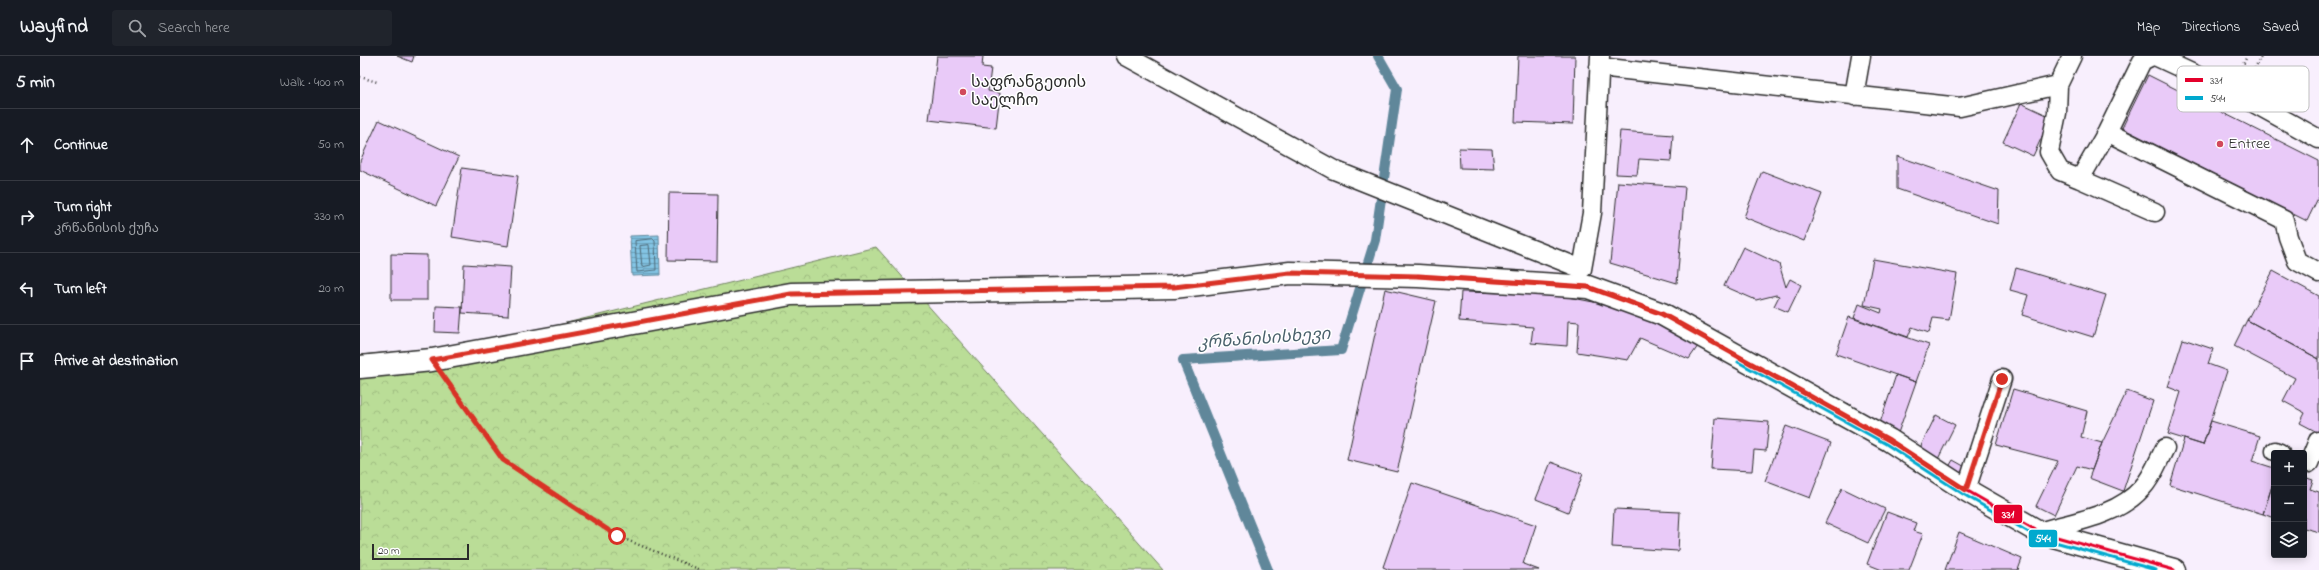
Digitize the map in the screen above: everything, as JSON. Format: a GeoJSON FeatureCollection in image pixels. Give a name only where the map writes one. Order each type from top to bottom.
{"type":"FeatureCollection","features":[{"type":"Feature","properties":{"kind":"street"},"geometry":{"type":"LineString","coordinates":[[360,367],[432,360],[791,294],[1174,287],[1290,273],[1418,276],[1588,287],[1662,314],[1889,440],[1966,490],[2039,532],[2174,570]]}},
{"type":"Feature","properties":{"kind":"lane"},"geometry":{"type":"LineString","coordinates":[[1126,56],[1334,170],[1582,269],[1592,213],[1599,62],[1854,96],[1960,107],[2058,85]]}},
{"type":"Feature","properties":{"kind":"lane"},"geometry":{"type":"LineString","coordinates":[[1854,96],[1861,56]]}},
{"type":"Feature","properties":{"kind":"lane"},"geometry":{"type":"LineString","coordinates":[[2072,56],[2058,85],[2057,113],[2049,152],[2060,170],[2155,212]]}},
{"type":"Feature","properties":{"kind":"lane"},"geometry":{"type":"LineString","coordinates":[[2080,179],[2142,61],[2153,56],[2177,67]]}},
{"type":"Feature","properties":{"kind":"lane"},"geometry":{"type":"LineString","coordinates":[[2270,112],[2319,139]]}},
{"type":"Feature","properties":{"kind":"lane"},"geometry":{"type":"LineString","coordinates":[[2106,132],[2284,220],[2288,237],[2297,261],[2319,273]]}},
{"type":"Feature","properties":{"kind":"lane"},"geometry":{"type":"LineString","coordinates":[[1966,490],[2002,379]]}},
{"type":"Feature","properties":{"kind":"lane"},"geometry":{"type":"LineString","coordinates":[[2311,464],[2318,441]]}},
{"type":"Feature","properties":{"kind":"lane"},"geometry":{"type":"LineString","coordinates":[[2039,532],[2110,510],[2129,500],[2143,488],[2165,448]]}},
{"type":"Feature","properties":{"kind":"path"},"geometry":{"type":"LineString","coordinates":[[360,77],[377,82]]}},
{"type":"Feature","properties":{"kind":"path"},"geometry":{"type":"LineString","coordinates":[[432,360],[503,460],[617,536],[701,570]]}},
{"type":"Feature","properties":{"kind":"green space"},"geometry":{"type":"Polygon","coordinates":[[[876,247],[1163,570],[360,570],[360,355],[481,344],[876,247]]]}},
{"type":"Feature","properties":{"kind":"water"},"geometry":{"type":"Polygon","coordinates":[[[659,235],[660,275],[632,276],[630,236],[659,235]]]}},
{"type":"Feature","properties":{"kind":"building"},"geometry":{"type":"Polygon","coordinates":[[[397,56],[414,56],[412,62],[397,56]]]}},
{"type":"Feature","properties":{"kind":"building","name":"საფრანგეთის საელჩო"},"geometry":{"type":"Polygon","coordinates":[[[937,56],[983,56],[982,67],[991,68],[988,91],[1000,93],[996,128],[929,120],[937,56]]]}},
{"type":"Feature","properties":{"kind":"building"},"geometry":{"type":"Polygon","coordinates":[[[1518,56],[1575,56],[1573,124],[1515,122],[1518,56]]]}},
{"type":"Feature","properties":{"kind":"building","name":"Entree"},"geometry":{"type":"Polygon","coordinates":[[[2148,75],[2177,90],[2177,112],[2222,112],[2319,161],[2319,196],[2307,221],[2122,128],[2148,75]]]}},
{"type":"Feature","properties":{"kind":"building"},"geometry":{"type":"Polygon","coordinates":[[[2021,103],[2051,117],[2033,156],[2003,142],[2021,103]]]}},
{"type":"Feature","properties":{"kind":"building"},"geometry":{"type":"Polygon","coordinates":[[[379,120],[459,157],[436,206],[360,170],[360,161],[379,120]]]}},
{"type":"Feature","properties":{"kind":"building"},"geometry":{"type":"Polygon","coordinates":[[[1620,131],[1673,135],[1671,161],[1639,159],[1637,175],[1616,174],[1620,131]]]}},
{"type":"Feature","properties":{"kind":"building"},"geometry":{"type":"Polygon","coordinates":[[[1459,148],[1492,149],[1494,169],[1460,168],[1459,148]]]}},
{"type":"Feature","properties":{"kind":"building"},"geometry":{"type":"Polygon","coordinates":[[[1897,156],[1999,191],[1998,224],[1897,189],[1897,156]]]}},
{"type":"Feature","properties":{"kind":"building"},"geometry":{"type":"Polygon","coordinates":[[[462,168],[518,176],[508,246],[452,237],[462,168]]]}},
{"type":"Feature","properties":{"kind":"building"},"geometry":{"type":"Polygon","coordinates":[[[1762,171],[1822,194],[1804,241],[1744,217],[1762,171]]]}},
{"type":"Feature","properties":{"kind":"building"},"geometry":{"type":"Polygon","coordinates":[[[1618,182],[1685,187],[1677,283],[1610,263],[1618,182]]]}},
{"type":"Feature","properties":{"kind":"building"},"geometry":{"type":"Polygon","coordinates":[[[669,193],[718,194],[717,261],[668,260],[669,193]]]}},
{"type":"Feature","properties":{"kind":"building"},"geometry":{"type":"Polygon","coordinates":[[[1743,247],[1779,264],[1786,287],[1790,279],[1801,285],[1788,312],[1774,306],[1779,296],[1776,295],[1756,300],[1724,286],[1743,247]]]}},
{"type":"Feature","properties":{"kind":"building"},"geometry":{"type":"Polygon","coordinates":[[[391,254],[427,255],[427,300],[391,300],[391,254]]]}},
{"type":"Feature","properties":{"kind":"building"},"geometry":{"type":"Polygon","coordinates":[[[1873,259],[1957,274],[1949,320],[1933,318],[1929,333],[1912,327],[1908,337],[1854,318],[1859,304],[1881,313],[1882,309],[1864,305],[1873,259]]]}},
{"type":"Feature","properties":{"kind":"building"},"geometry":{"type":"Polygon","coordinates":[[[464,264],[511,267],[508,316],[462,313],[464,264]]]}},
{"type":"Feature","properties":{"kind":"building"},"geometry":{"type":"Polygon","coordinates":[[[2016,268],[2106,295],[2093,337],[2022,315],[2028,295],[2010,290],[2016,268]]]}},
{"type":"Feature","properties":{"kind":"building"},"geometry":{"type":"Polygon","coordinates":[[[2273,271],[2319,296],[2319,359],[2247,320],[2273,271]]]}},
{"type":"Feature","properties":{"kind":"building"},"geometry":{"type":"Polygon","coordinates":[[[1385,289],[1436,301],[1397,472],[1347,460],[1385,289]]]}},
{"type":"Feature","properties":{"kind":"building"},"geometry":{"type":"Polygon","coordinates":[[[1461,292],[1552,294],[1609,305],[1647,319],[1698,346],[1689,359],[1640,338],[1628,360],[1577,352],[1579,322],[1568,321],[1567,346],[1531,343],[1533,327],[1459,321],[1461,292]]]}},
{"type":"Feature","properties":{"kind":"building"},"geometry":{"type":"Polygon","coordinates":[[[436,306],[462,307],[460,333],[435,332],[436,306]]]}},
{"type":"Feature","properties":{"kind":"building"},"geometry":{"type":"Polygon","coordinates":[[[1849,317],[1929,345],[1916,382],[1836,354],[1849,317]]]}},
{"type":"Feature","properties":{"kind":"building"},"geometry":{"type":"Polygon","coordinates":[[[2247,320],[2319,359],[2319,433],[2300,423],[2305,413],[2283,401],[2295,378],[2234,346],[2247,320]]]}},
{"type":"Feature","properties":{"kind":"building"},"geometry":{"type":"Polygon","coordinates":[[[2183,339],[2213,349],[2208,364],[2227,371],[2203,445],[2168,434],[2181,392],[2168,387],[2183,339]]]}},
{"type":"Feature","properties":{"kind":"building"},"geometry":{"type":"Polygon","coordinates":[[[1896,375],[1916,382],[1897,436],[1878,429],[1896,375]]]}},
{"type":"Feature","properties":{"kind":"building"},"geometry":{"type":"Polygon","coordinates":[[[2013,389],[2087,411],[2081,437],[2102,443],[2092,470],[2077,466],[2054,515],[2036,506],[2058,461],[1996,445],[2013,389]]]}},
{"type":"Feature","properties":{"kind":"building"},"geometry":{"type":"Polygon","coordinates":[[[2127,391],[2153,401],[2123,491],[2089,478],[2102,443],[2127,391]]]}},
{"type":"Feature","properties":{"kind":"building"},"geometry":{"type":"Polygon","coordinates":[[[1936,415],[1955,425],[1936,463],[1917,454],[1936,415]]]}},
{"type":"Feature","properties":{"kind":"building"},"geometry":{"type":"Polygon","coordinates":[[[1715,418],[1769,422],[1766,451],[1754,450],[1752,471],[1711,469],[1715,418]]]}},
{"type":"Feature","properties":{"kind":"building"},"geometry":{"type":"Polygon","coordinates":[[[2211,421],[2260,436],[2252,461],[2271,467],[2271,489],[2263,514],[2170,485],[2184,439],[2203,445],[2211,421]]]}},
{"type":"Feature","properties":{"kind":"building"},"geometry":{"type":"Polygon","coordinates":[[[1786,426],[1831,443],[1810,498],[1765,481],[1786,426]]]}},
{"type":"Feature","properties":{"kind":"building"},"geometry":{"type":"Polygon","coordinates":[[[1953,460],[1969,469],[1963,479],[1947,470],[1953,460]]]}},
{"type":"Feature","properties":{"kind":"building"},"geometry":{"type":"Polygon","coordinates":[[[1551,462],[1583,474],[1568,512],[1536,499],[1551,462]]]}},
{"type":"Feature","properties":{"kind":"building"},"geometry":{"type":"Polygon","coordinates":[[[2307,478],[2313,480],[2310,489],[2319,492],[2319,532],[2307,529],[2307,478]]]}},
{"type":"Feature","properties":{"kind":"building"},"geometry":{"type":"Polygon","coordinates":[[[1412,483],[1536,525],[1523,564],[1539,570],[1390,570],[1383,567],[1412,483]]]}},
{"type":"Feature","properties":{"kind":"building"},"geometry":{"type":"Polygon","coordinates":[[[1842,488],[1885,509],[1868,543],[1825,523],[1842,488]]]}},
{"type":"Feature","properties":{"kind":"building"},"geometry":{"type":"Polygon","coordinates":[[[2271,489],[2271,517],[2263,514],[2271,489]]]}},
{"type":"Feature","properties":{"kind":"building"},"geometry":{"type":"Polygon","coordinates":[[[1614,509],[1680,512],[1678,551],[1612,547],[1614,509]]]}},
{"type":"Feature","properties":{"kind":"building"},"geometry":{"type":"Polygon","coordinates":[[[1887,512],[1916,523],[1913,531],[1923,534],[1909,570],[1882,570],[1867,564],[1887,512]]]}},
{"type":"Feature","properties":{"kind":"building"},"geometry":{"type":"Polygon","coordinates":[[[1959,532],[2022,559],[2018,570],[1945,570],[1959,532]]]}},
{"type":"Feature","properties":{"kind":"waterway","name":"კრწანისისხევი"},"geometry":{"type":"LineString","coordinates":[[1268,570],[1183,360],[1341,350],[1375,240],[1397,89],[1378,56]]}},
{"type":"Feature","properties":{"kind":"transit line","name":"331"},"geometry":{"type":"LineString","coordinates":[[1418,276],[1588,287],[1662,314],[1889,440],[1966,490],[2039,532],[2174,570]]}},
{"type":"Feature","properties":{"kind":"transit line","name":"544"},"geometry":{"type":"LineString","coordinates":[[1738,362],[1886,444],[1963,494],[2037,537],[2156,570]]}},
{"type":"Feature","properties":{"kind":"place","name":"საფრანგეთის საელჩო"},"geometry":{"type":"Point","coordinates":[963,92]}},
{"type":"Feature","properties":{"kind":"place","name":"Entree"},"geometry":{"type":"Point","coordinates":[2220,144]}},
{"type":"Feature","properties":{"kind":"route"},"geometry":{"type":"LineString","coordinates":[[617,536],[503,460],[432,360],[791,294],[1174,287],[1290,273],[1418,276],[1588,287],[1662,314],[1889,440],[1966,490],[2002,379]]}}]}
